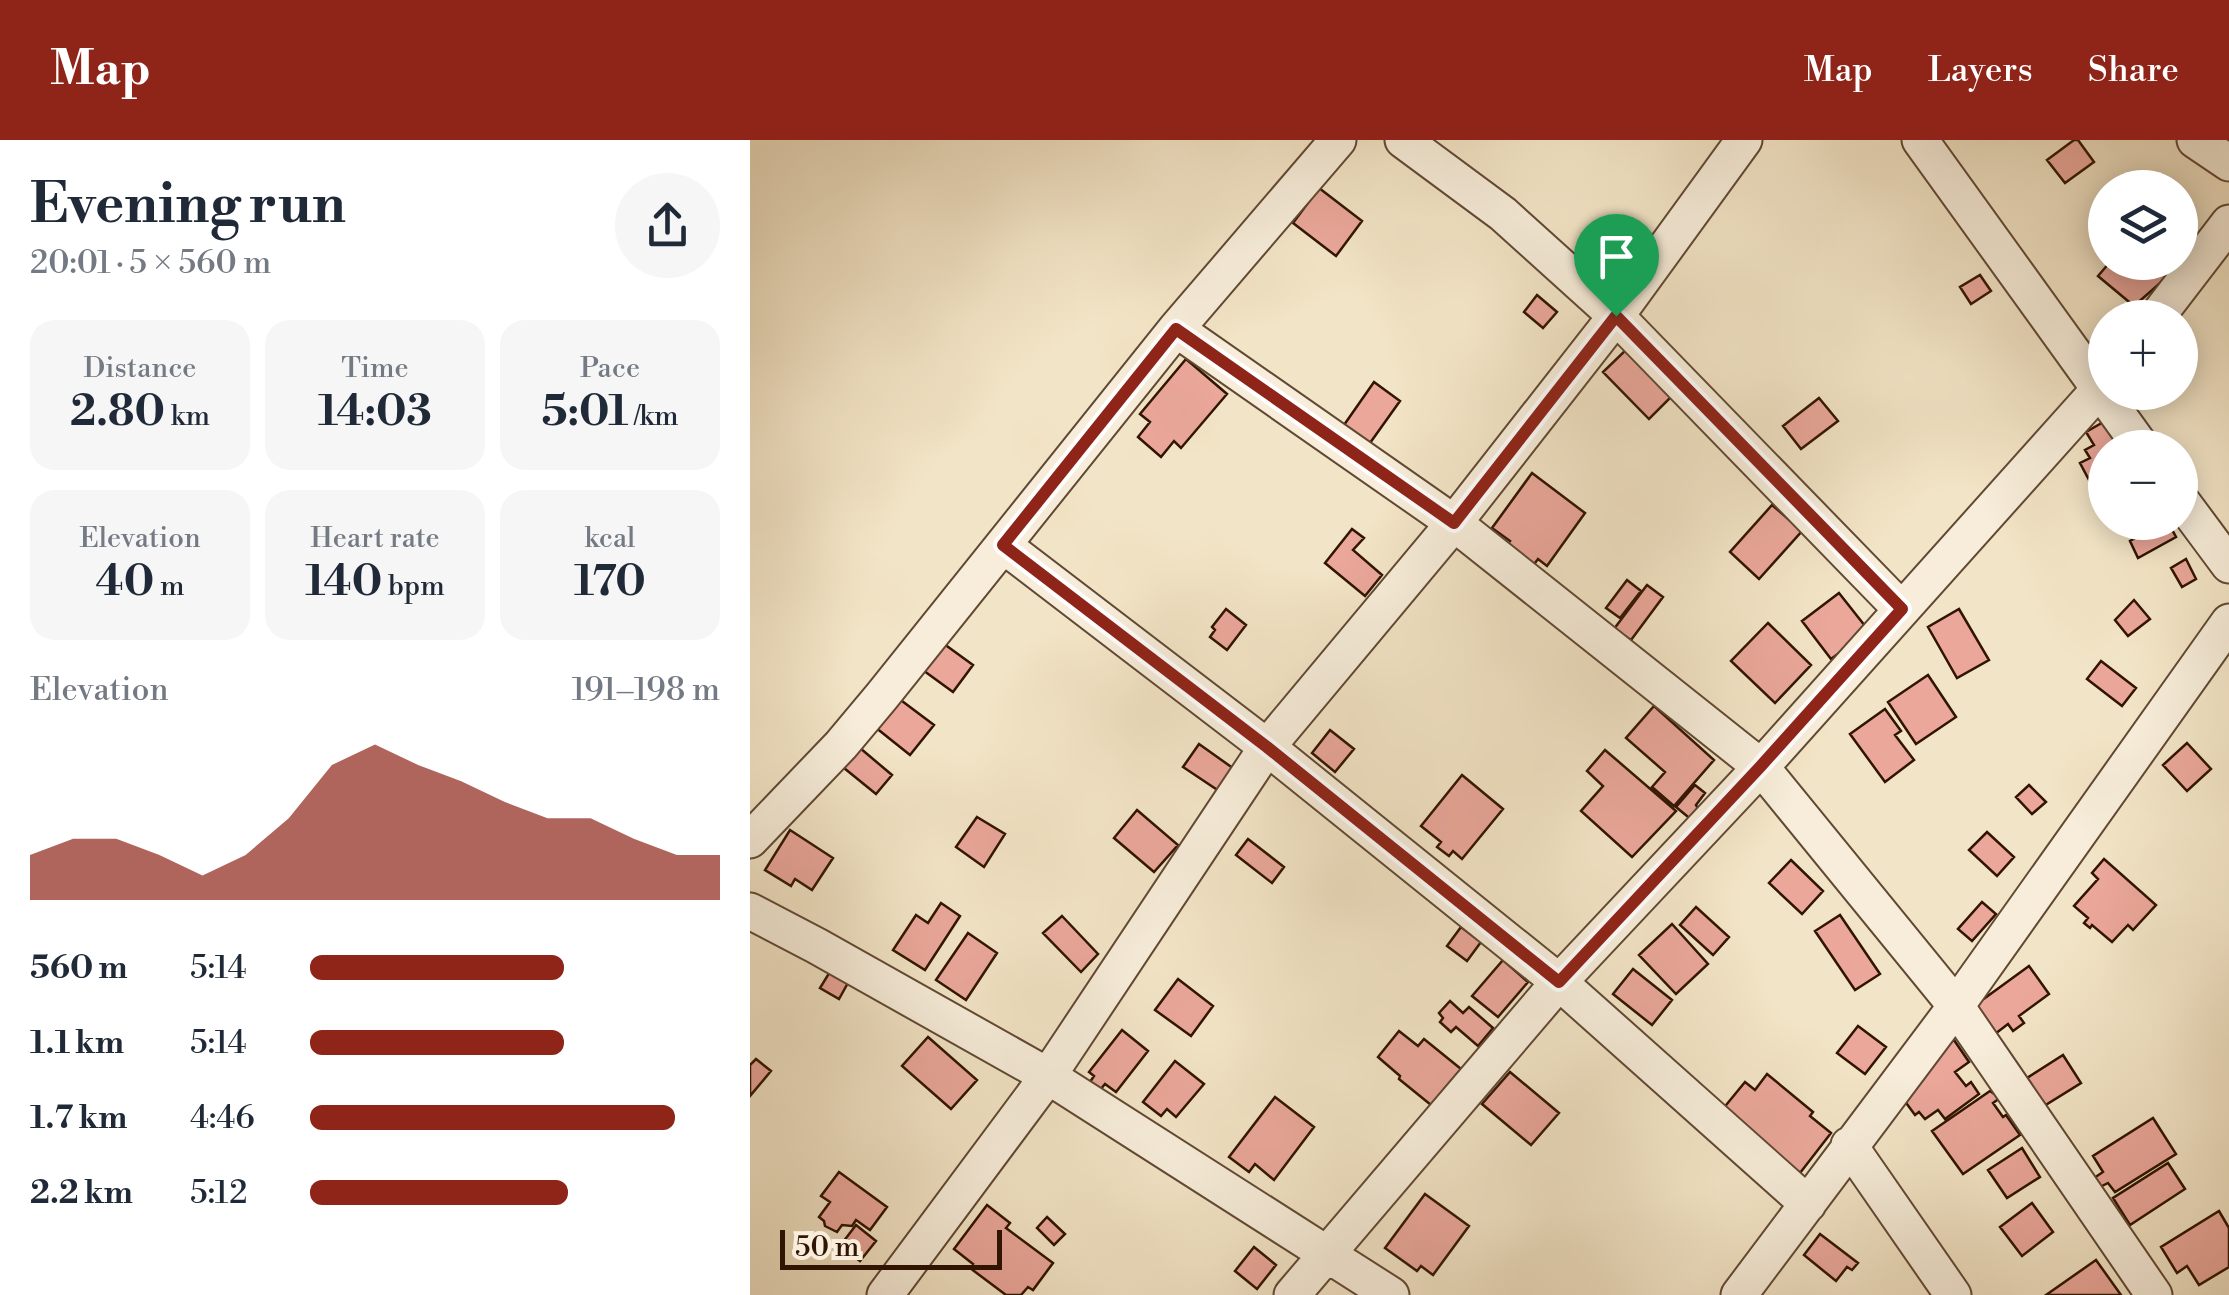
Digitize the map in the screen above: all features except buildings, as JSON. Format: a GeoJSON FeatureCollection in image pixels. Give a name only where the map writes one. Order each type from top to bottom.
{"type":"FeatureCollection","features":[{"type":"Feature","properties":{"kind":"street"},"geometry":{"type":"LineString","coordinates":[[750,840],[851,733],[1176,329],[1338,140]]}},
{"type":"Feature","properties":{"kind":"street"},"geometry":{"type":"LineString","coordinates":[[1403,140],[1503,214],[1616,316],[1902,609]]}},
{"type":"Feature","properties":{"kind":"street"},"geometry":{"type":"LineString","coordinates":[[885,1295],[1048,1076],[1267,747],[1454,523],[1616,316],[1744,140]]}},
{"type":"Feature","properties":{"kind":"street"},"geometry":{"type":"LineString","coordinates":[[1920,140],[2088,367]]}},
{"type":"Feature","properties":{"kind":"street"},"geometry":{"type":"LineString","coordinates":[[2196,140],[2229,163]]}},
{"type":"Feature","properties":{"kind":"street"},"geometry":{"type":"LineString","coordinates":[[2170,300],[2229,223]]}},
{"type":"Feature","properties":{"kind":"street"},"geometry":{"type":"LineString","coordinates":[[1176,329],[1454,523],[1760,767],[1956,1006],[2154,1295]]}},
{"type":"Feature","properties":{"kind":"street"},"geometry":{"type":"LineString","coordinates":[[1292,1295],[1559,982],[1760,767],[2088,402]]}},
{"type":"Feature","properties":{"kind":"street"},"geometry":{"type":"LineString","coordinates":[[2198,523],[2229,565]]}},
{"type":"Feature","properties":{"kind":"street"},"geometry":{"type":"LineString","coordinates":[[1003,545],[1267,747],[1559,982],[1808,1204]]}},
{"type":"Feature","properties":{"kind":"street"},"geometry":{"type":"LineString","coordinates":[[1739,1295],[1956,1006],[2229,622]]}},
{"type":"Feature","properties":{"kind":"street"},"geometry":{"type":"LineString","coordinates":[[750,911],[1048,1076],[1392,1295]]}},
{"type":"Feature","properties":{"kind":"street"},"geometry":{"type":"LineString","coordinates":[[1849,1145],[1954,1295]]}},
{"type":"Feature","properties":{"kind":"route"},"geometry":{"type":"LineString","coordinates":[[1616,316],[1902,609],[1559,982],[1267,747],[1003,545],[1176,329],[1454,523],[1616,316]]}}]}
